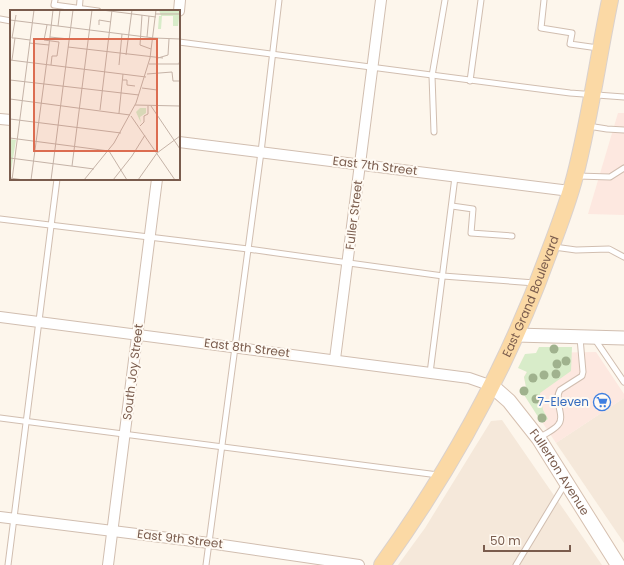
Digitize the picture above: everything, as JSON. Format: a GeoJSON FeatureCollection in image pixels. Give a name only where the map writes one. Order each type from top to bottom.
{"type":"FeatureCollection","features":[{"type":"Feature","properties":{"kind":"main road","name":"East Grand Boulevard"},"geometry":{"type":"LineString","coordinates":[[382,565],[443,476],[492,386],[538,284],[575,175],[610,0]]}},
{"type":"Feature","properties":{"kind":"main road","name":"Fullerton Avenue"},"geometry":{"type":"LineString","coordinates":[[492,386],[509,401],[539,439],[618,565]]}},
{"type":"Feature","properties":{"kind":"street","name":"Fuller Street"},"geometry":{"type":"LineString","coordinates":[[335,359],[381,0]]}},
{"type":"Feature","properties":{"kind":"street"},"geometry":{"type":"LineString","coordinates":[[0,119],[10,120]]}},
{"type":"Feature","properties":{"kind":"street","name":"East 7th Street"},"geometry":{"type":"LineString","coordinates":[[180,142],[570,191]]}},
{"type":"Feature","properties":{"kind":"street","name":"South Joy Street"},"geometry":{"type":"LineString","coordinates":[[108,565],[157,180]]}},
{"type":"Feature","properties":{"kind":"street","name":"East 8th Street"},"geometry":{"type":"LineString","coordinates":[[0,317],[335,359],[469,378],[492,386]]}},
{"type":"Feature","properties":{"kind":"street"},"geometry":{"type":"LineString","coordinates":[[516,335],[624,338]]}},
{"type":"Feature","properties":{"kind":"street","name":"East 9th Street"},"geometry":{"type":"LineString","coordinates":[[0,516],[209,543],[359,565]]}},
{"type":"Feature","properties":{"kind":"lane"},"geometry":{"type":"LineString","coordinates":[[55,0],[54,5],[79,10],[80,0]]}},
{"type":"Feature","properties":{"kind":"lane"},"geometry":{"type":"LineString","coordinates":[[206,565],[261,152],[279,0]]}},
{"type":"Feature","properties":{"kind":"lane"},"geometry":{"type":"LineString","coordinates":[[434,132],[432,76],[445,0]]}},
{"type":"Feature","properties":{"kind":"lane"},"geometry":{"type":"LineString","coordinates":[[470,81],[481,0]]}},
{"type":"Feature","properties":{"kind":"lane"},"geometry":{"type":"LineString","coordinates":[[544,0],[541,28],[572,33],[570,44],[600,48]]}},
{"type":"Feature","properties":{"kind":"lane"},"geometry":{"type":"LineString","coordinates":[[0,19],[10,21]]}},
{"type":"Feature","properties":{"kind":"lane"},"geometry":{"type":"LineString","coordinates":[[180,42],[592,96],[624,96]]}},
{"type":"Feature","properties":{"kind":"lane"},"geometry":{"type":"LineString","coordinates":[[585,125],[624,130]]}},
{"type":"Feature","properties":{"kind":"lane"},"geometry":{"type":"LineString","coordinates":[[575,175],[610,177],[624,168],[624,162]]}},
{"type":"Feature","properties":{"kind":"lane"},"geometry":{"type":"LineString","coordinates":[[430,373],[455,176]]}},
{"type":"Feature","properties":{"kind":"lane"},"geometry":{"type":"LineString","coordinates":[[8,565],[57,180]]}},
{"type":"Feature","properties":{"kind":"lane"},"geometry":{"type":"LineString","coordinates":[[452,206],[473,209],[471,232],[512,236]]}},
{"type":"Feature","properties":{"kind":"lane"},"geometry":{"type":"LineString","coordinates":[[0,219],[51,226],[150,236],[443,276],[538,284]]}},
{"type":"Feature","properties":{"kind":"lane"},"geometry":{"type":"LineString","coordinates":[[551,246],[576,250],[609,249],[624,257]]}},
{"type":"Feature","properties":{"kind":"lane"},"geometry":{"type":"LineString","coordinates":[[539,439],[558,425],[561,420],[557,404],[560,390],[582,376],[583,372],[580,337]]}},
{"type":"Feature","properties":{"kind":"lane"},"geometry":{"type":"LineString","coordinates":[[593,338],[624,382]]}},
{"type":"Feature","properties":{"kind":"lane"},"geometry":{"type":"LineString","coordinates":[[0,418],[443,476]]}},
{"type":"Feature","properties":{"kind":"lane"},"geometry":{"type":"LineString","coordinates":[[516,565],[566,482]]}},
{"type":"Feature","properties":{"kind":"shaded area"},"geometry":{"type":"Polygon","coordinates":[[[618,113],[624,113],[624,215],[588,214],[618,113]]]}},
{"type":"Feature","properties":{"kind":"shaded area"},"geometry":{"type":"Polygon","coordinates":[[[596,352],[624,394],[624,398],[556,443],[521,390],[526,387],[524,377],[536,353],[596,352]]]}},
{"type":"Feature","properties":{"kind":"shaded area"},"geometry":{"type":"Polygon","coordinates":[[[624,398],[624,543],[556,443],[624,398]]]}},
{"type":"Feature","properties":{"kind":"shaded area"},"geometry":{"type":"Polygon","coordinates":[[[502,420],[602,565],[398,565],[425,528],[491,421],[502,420]]]}},
{"type":"Feature","properties":{"kind":"green space"},"geometry":{"type":"Polygon","coordinates":[[[539,347],[572,347],[571,371],[540,393],[543,410],[548,419],[542,423],[521,390],[526,387],[524,377],[527,372],[518,368],[525,354],[536,353],[539,347]]]}},
{"type":"Feature","properties":{"kind":"place","name":"7-Eleven"},"geometry":{"type":"Point","coordinates":[602,402]}}]}
